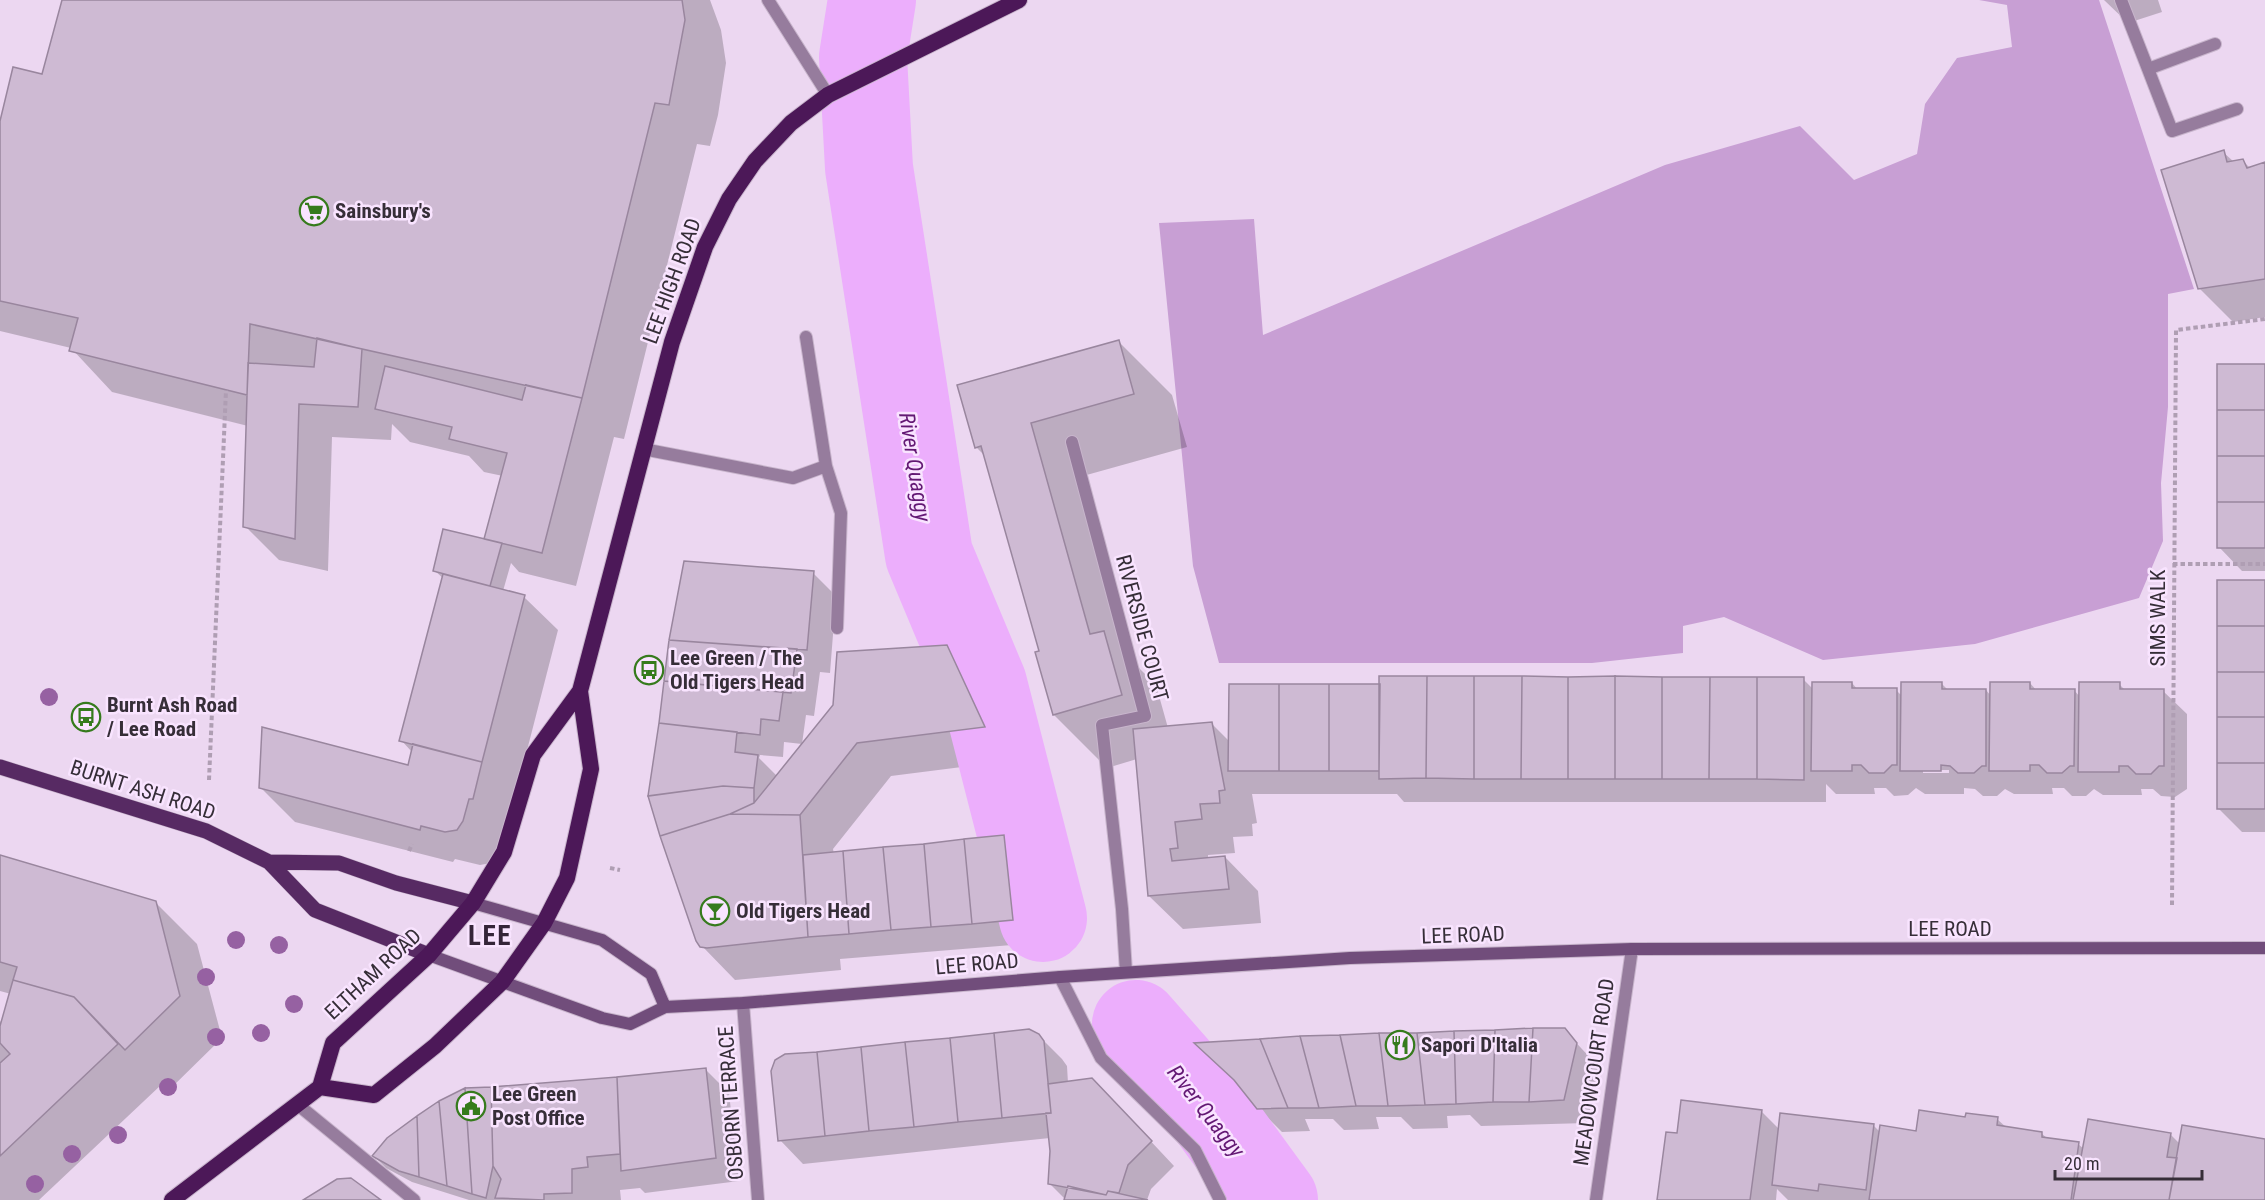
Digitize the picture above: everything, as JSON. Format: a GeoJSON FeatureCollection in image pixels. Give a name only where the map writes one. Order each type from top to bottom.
{"type":"FeatureCollection","features":[{"type":"Feature","properties":{"kind":"highway","name":"LEE HIGH ROAD"},"geometry":{"type":"LineString","coordinates":[[473,903],[504,852],[533,755],[580,692],[643,449],[687,295],[705,247],[729,199],[754,161],[791,123],[828,95],[1019,0]]}},
{"type":"Feature","properties":{"kind":"highway","name":"LEE HIGH ROAD"},"geometry":{"type":"LineString","coordinates":[[502,982],[544,923],[567,878],[591,769],[580,692]]}},
{"type":"Feature","properties":{"kind":"highway","name":"ELTHAM ROAD"},"geometry":{"type":"LineString","coordinates":[[320,1087],[333,1043],[429,955],[473,903]]}},
{"type":"Feature","properties":{"kind":"highway"},"geometry":{"type":"LineString","coordinates":[[174,1199],[320,1087],[374,1095],[435,1046],[502,982]]}},
{"type":"Feature","properties":{"kind":"main road","name":"BURNT ASH ROAD"},"geometry":{"type":"LineString","coordinates":[[0,766],[206,831],[269,862],[315,910],[429,955]]}},
{"type":"Feature","properties":{"kind":"main road","name":"BURNT ASH ROAD"},"geometry":{"type":"LineString","coordinates":[[269,862],[339,862],[396,883],[473,903]]}},
{"type":"Feature","properties":{"kind":"main road"},"geometry":{"type":"LineString","coordinates":[[473,903],[602,940],[651,974],[665,1006]]}},
{"type":"Feature","properties":{"kind":"main road","name":"LEE ROAD"},"geometry":{"type":"LineString","coordinates":[[429,955],[602,1018],[630,1024],[665,1006],[743,1003],[1126,972],[1350,958],[1632,949],[2265,948]]}},
{"type":"Feature","properties":{"kind":"street"},"geometry":{"type":"LineString","coordinates":[[768,0],[828,95]]}},
{"type":"Feature","properties":{"kind":"street"},"geometry":{"type":"LineString","coordinates":[[2121,0],[2172,131],[2237,109]]}},
{"type":"Feature","properties":{"kind":"street"},"geometry":{"type":"LineString","coordinates":[[2148,69],[2215,44]]}},
{"type":"Feature","properties":{"kind":"street"},"geometry":{"type":"LineString","coordinates":[[806,337],[826,466],[841,513],[837,628]]}},
{"type":"Feature","properties":{"kind":"street","name":"RIVERSIDE COURT"},"geometry":{"type":"LineString","coordinates":[[1072,442],[1145,716],[1102,725],[1122,909],[1126,972]]}},
{"type":"Feature","properties":{"kind":"street"},"geometry":{"type":"LineString","coordinates":[[643,449],[793,478],[826,466]]}},
{"type":"Feature","properties":{"kind":"street","name":"MEADOWCOURT ROAD"},"geometry":{"type":"LineString","coordinates":[[1596,1200],[1632,949]]}},
{"type":"Feature","properties":{"kind":"street"},"geometry":{"type":"LineString","coordinates":[[1060,977],[1101,1058],[1195,1150],[1220,1200]]}},
{"type":"Feature","properties":{"kind":"street","name":"OSBORN TERRACE"},"geometry":{"type":"LineString","coordinates":[[743,1003],[758,1200]]}},
{"type":"Feature","properties":{"kind":"street"},"geometry":{"type":"LineString","coordinates":[[297,1104],[414,1200]]}},
{"type":"Feature","properties":{"kind":"path","name":"SIMS WALK"},"geometry":{"type":"LineString","coordinates":[[2172,905],[2176,330],[2265,319]]}},
{"type":"Feature","properties":{"kind":"path"},"geometry":{"type":"LineString","coordinates":[[209,780],[226,390]]}},
{"type":"Feature","properties":{"kind":"path"},"geometry":{"type":"LineString","coordinates":[[2173,564],[2265,564]]}},
{"type":"Feature","properties":{"kind":"path"},"geometry":{"type":"LineString","coordinates":[[409,851],[412,844]]}},
{"type":"Feature","properties":{"kind":"path"},"geometry":{"type":"LineString","coordinates":[[610,868],[620,870]]}},
{"type":"Feature","properties":{"kind":"shaded area"},"geometry":{"type":"Polygon","coordinates":[[[1979,0],[2099,0],[2194,289],[2168,294],[2168,407],[2161,483],[2163,541],[2139,598],[1975,644],[1823,660],[1724,617],[1683,626],[1683,653],[1592,663],[1219,663],[1193,566],[1159,223],[1254,219],[1263,335],[1665,165],[1800,126],[1854,180],[1917,154],[1925,104],[1957,58],[2012,47],[2007,5],[1979,0]]]}},
{"type":"Feature","properties":{"kind":"building","name":"Sainsbury's"},"geometry":{"type":"Polygon","coordinates":[[[62,0],[682,0],[685,20],[669,105],[655,103],[582,398],[250,324],[247,395],[69,351],[78,318],[0,301],[0,121],[13,67],[42,74],[62,0]]]}},
{"type":"Feature","properties":{"kind":"building"},"geometry":{"type":"Polygon","coordinates":[[[2224,150],[2227,162],[2243,159],[2247,168],[2265,162],[2265,279],[2198,289],[2161,170],[2224,150]]]}},
{"type":"Feature","properties":{"kind":"building"},"geometry":{"type":"Polygon","coordinates":[[[317,338],[362,349],[358,407],[299,404],[295,539],[243,527],[248,363],[314,367],[317,338]]]}},
{"type":"Feature","properties":{"kind":"building"},"geometry":{"type":"Polygon","coordinates":[[[1119,340],[1134,394],[1031,423],[1090,634],[1104,631],[1122,695],[1053,715],[1035,652],[1039,651],[981,446],[975,448],[957,385],[1119,340]]]}},
{"type":"Feature","properties":{"kind":"building"},"geometry":{"type":"Polygon","coordinates":[[[2217,364],[2265,364],[2265,410],[2217,410],[2217,364]]]}},
{"type":"Feature","properties":{"kind":"building"},"geometry":{"type":"Polygon","coordinates":[[[385,366],[522,400],[526,385],[582,398],[542,553],[484,539],[507,453],[449,439],[452,427],[375,409],[385,366]]]}},
{"type":"Feature","properties":{"kind":"building"},"geometry":{"type":"Polygon","coordinates":[[[2217,410],[2265,410],[2265,456],[2217,456],[2217,410]]]}},
{"type":"Feature","properties":{"kind":"building"},"geometry":{"type":"Polygon","coordinates":[[[2217,456],[2265,456],[2265,502],[2217,502],[2217,456]]]}},
{"type":"Feature","properties":{"kind":"building"},"geometry":{"type":"Polygon","coordinates":[[[2217,502],[2265,502],[2265,548],[2217,548],[2217,502]]]}},
{"type":"Feature","properties":{"kind":"building"},"geometry":{"type":"Polygon","coordinates":[[[443,529],[502,543],[490,586],[433,571],[443,529]]]}},
{"type":"Feature","properties":{"kind":"building"},"geometry":{"type":"Polygon","coordinates":[[[684,561],[814,571],[807,650],[669,640],[684,561]]]}},
{"type":"Feature","properties":{"kind":"building"},"geometry":{"type":"Polygon","coordinates":[[[443,574],[525,595],[482,762],[399,741],[443,574]]]}},
{"type":"Feature","properties":{"kind":"building"},"geometry":{"type":"Polygon","coordinates":[[[2217,580],[2265,580],[2265,626],[2217,626],[2217,580]]]}},
{"type":"Feature","properties":{"kind":"building"},"geometry":{"type":"Polygon","coordinates":[[[2217,626],[2265,626],[2265,672],[2217,672],[2217,626]]]}},
{"type":"Feature","properties":{"kind":"building"},"geometry":{"type":"Polygon","coordinates":[[[669,640],[797,649],[791,693],[664,681],[669,640]]]}},
{"type":"Feature","properties":{"kind":"building"},"geometry":{"type":"Polygon","coordinates":[[[947,645],[985,727],[857,743],[800,815],[730,814],[754,803],[833,705],[837,652],[947,645]]]}},
{"type":"Feature","properties":{"kind":"building"},"geometry":{"type":"Polygon","coordinates":[[[2217,672],[2265,672],[2265,717],[2217,717],[2217,672]]]}},
{"type":"Feature","properties":{"kind":"building"},"geometry":{"type":"Polygon","coordinates":[[[1379,676],[1427,676],[1426,778],[1379,779],[1379,676]]]}},
{"type":"Feature","properties":{"kind":"building"},"geometry":{"type":"Polygon","coordinates":[[[1427,676],[1474,676],[1474,779],[1426,778],[1427,676]]]}},
{"type":"Feature","properties":{"kind":"building"},"geometry":{"type":"Polygon","coordinates":[[[1474,676],[1522,676],[1521,779],[1474,779],[1474,676]]]}},
{"type":"Feature","properties":{"kind":"building"},"geometry":{"type":"Polygon","coordinates":[[[1522,676],[1568,677],[1568,779],[1521,779],[1522,676]]]}},
{"type":"Feature","properties":{"kind":"building"},"geometry":{"type":"Polygon","coordinates":[[[1615,676],[1662,677],[1662,779],[1615,779],[1615,676]]]}},
{"type":"Feature","properties":{"kind":"building"},"geometry":{"type":"Polygon","coordinates":[[[1615,676],[1615,779],[1568,779],[1568,677],[1615,676]]]}},
{"type":"Feature","properties":{"kind":"building"},"geometry":{"type":"Polygon","coordinates":[[[1662,677],[1710,677],[1709,779],[1662,779],[1662,677]]]}},
{"type":"Feature","properties":{"kind":"building"},"geometry":{"type":"Polygon","coordinates":[[[1710,677],[1757,677],[1757,779],[1709,779],[1710,677]]]}},
{"type":"Feature","properties":{"kind":"building"},"geometry":{"type":"Polygon","coordinates":[[[1757,677],[1804,677],[1804,780],[1757,779],[1757,677]]]}},
{"type":"Feature","properties":{"kind":"building"},"geometry":{"type":"Polygon","coordinates":[[[664,681],[783,692],[779,721],[761,719],[760,735],[659,723],[664,681]]]}},
{"type":"Feature","properties":{"kind":"building"},"geometry":{"type":"Polygon","coordinates":[[[1812,682],[1852,682],[1852,688],[1897,688],[1897,765],[1892,765],[1884,773],[1869,773],[1861,765],[1852,765],[1852,771],[1811,771],[1812,682]]]}},
{"type":"Feature","properties":{"kind":"building"},"geometry":{"type":"Polygon","coordinates":[[[1901,682],[1942,682],[1942,689],[1986,689],[1986,766],[1982,766],[1974,773],[1958,773],[1950,766],[1941,765],[1941,771],[1900,771],[1901,682]]]}},
{"type":"Feature","properties":{"kind":"building"},"geometry":{"type":"Polygon","coordinates":[[[1990,682],[2030,682],[2030,689],[2075,689],[2074,766],[2070,766],[2062,773],[2047,773],[2039,765],[2030,765],[2030,771],[1989,771],[1990,682]]]}},
{"type":"Feature","properties":{"kind":"building"},"geometry":{"type":"Polygon","coordinates":[[[2079,682],[2120,682],[2120,689],[2164,689],[2164,766],[2159,766],[2151,774],[2136,774],[2128,766],[2119,766],[2119,772],[2078,772],[2079,682]]]}},
{"type":"Feature","properties":{"kind":"building"},"geometry":{"type":"Polygon","coordinates":[[[1229,684],[1279,684],[1279,771],[1228,771],[1229,684]]]}},
{"type":"Feature","properties":{"kind":"building"},"geometry":{"type":"Polygon","coordinates":[[[1279,684],[1329,684],[1329,771],[1279,771],[1279,684]]]}},
{"type":"Feature","properties":{"kind":"building"},"geometry":{"type":"Polygon","coordinates":[[[1329,684],[1380,684],[1379,771],[1329,771],[1329,684]]]}},
{"type":"Feature","properties":{"kind":"building"},"geometry":{"type":"Polygon","coordinates":[[[2217,717],[2265,717],[2265,763],[2217,763],[2217,717]]]}},
{"type":"Feature","properties":{"kind":"building"},"geometry":{"type":"Polygon","coordinates":[[[1212,722],[1225,790],[1219,791],[1220,803],[1200,804],[1202,819],[1175,822],[1178,848],[1170,849],[1172,861],[1225,856],[1229,889],[1148,896],[1133,729],[1212,722]]]}},
{"type":"Feature","properties":{"kind":"building"},"geometry":{"type":"Polygon","coordinates":[[[659,723],[737,732],[735,752],[758,755],[754,788],[723,786],[648,796],[659,723]]]}},
{"type":"Feature","properties":{"kind":"building"},"geometry":{"type":"Polygon","coordinates":[[[262,727],[408,765],[413,744],[482,762],[473,799],[469,799],[463,821],[457,830],[445,832],[421,826],[420,830],[259,788],[262,727]]]}},
{"type":"Feature","properties":{"kind":"building"},"geometry":{"type":"Polygon","coordinates":[[[2217,763],[2265,763],[2265,809],[2217,809],[2217,763]]]}},
{"type":"Feature","properties":{"kind":"building"},"geometry":{"type":"Polygon","coordinates":[[[723,786],[754,788],[754,803],[730,814],[660,836],[648,796],[723,786]]]}},
{"type":"Feature","properties":{"kind":"building"},"geometry":{"type":"Polygon","coordinates":[[[730,814],[800,815],[808,937],[707,948],[700,947],[696,941],[660,836],[730,814]]]}},
{"type":"Feature","properties":{"kind":"building"},"geometry":{"type":"Polygon","coordinates":[[[1004,835],[1013,920],[972,924],[964,839],[1004,835]]]}},
{"type":"Feature","properties":{"kind":"building"},"geometry":{"type":"Polygon","coordinates":[[[964,839],[972,924],[931,927],[924,844],[964,839]]]}},
{"type":"Feature","properties":{"kind":"building"},"geometry":{"type":"Polygon","coordinates":[[[924,844],[931,927],[891,930],[883,847],[924,844]]]}},
{"type":"Feature","properties":{"kind":"building"},"geometry":{"type":"Polygon","coordinates":[[[883,847],[891,930],[849,934],[843,851],[883,847]]]}},
{"type":"Feature","properties":{"kind":"building"},"geometry":{"type":"Polygon","coordinates":[[[843,851],[849,934],[808,937],[803,855],[843,851]]]}},
{"type":"Feature","properties":{"kind":"building"},"geometry":{"type":"Polygon","coordinates":[[[0,855],[156,901],[180,996],[125,1050],[74,997],[13,980],[17,967],[0,962],[0,855]]]}},
{"type":"Feature","properties":{"kind":"building"},"geometry":{"type":"Polygon","coordinates":[[[13,980],[74,997],[118,1044],[0,1156],[0,1063],[10,1054],[0,1043],[0,1026],[13,980]]]}},
{"type":"Feature","properties":{"kind":"building"},"geometry":{"type":"Polygon","coordinates":[[[1533,1028],[1529,1102],[1493,1102],[1495,1030],[1533,1028]]]}},
{"type":"Feature","properties":{"kind":"building"},"geometry":{"type":"Polygon","coordinates":[[[1533,1028],[1565,1028],[1577,1043],[1564,1100],[1529,1102],[1533,1028]]]}},
{"type":"Feature","properties":{"kind":"building"},"geometry":{"type":"Polygon","coordinates":[[[1029,1029],[1039,1034],[1044,1041],[1051,1113],[1002,1118],[994,1033],[1029,1029]]]}},
{"type":"Feature","properties":{"kind":"building"},"geometry":{"type":"Polygon","coordinates":[[[1495,1030],[1493,1102],[1456,1104],[1454,1031],[1495,1030]]]}},
{"type":"Feature","properties":{"kind":"building"},"geometry":{"type":"Polygon","coordinates":[[[1454,1031],[1456,1104],[1425,1105],[1417,1033],[1454,1031]]]}},
{"type":"Feature","properties":{"kind":"building"},"geometry":{"type":"Polygon","coordinates":[[[994,1033],[1002,1118],[958,1122],[950,1038],[994,1033]]]}},
{"type":"Feature","properties":{"kind":"building"},"geometry":{"type":"Polygon","coordinates":[[[1379,1033],[1388,1106],[1356,1106],[1340,1035],[1379,1033]]]}},
{"type":"Feature","properties":{"kind":"building"},"geometry":{"type":"Polygon","coordinates":[[[1379,1033],[1417,1033],[1425,1105],[1388,1106],[1379,1033]]]}},
{"type":"Feature","properties":{"kind":"building"},"geometry":{"type":"Polygon","coordinates":[[[1340,1035],[1356,1106],[1319,1108],[1300,1036],[1340,1035]]]}},
{"type":"Feature","properties":{"kind":"building"},"geometry":{"type":"Polygon","coordinates":[[[1300,1036],[1319,1108],[1288,1108],[1260,1039],[1300,1036]]]}},
{"type":"Feature","properties":{"kind":"building"},"geometry":{"type":"Polygon","coordinates":[[[950,1038],[958,1122],[914,1127],[905,1042],[950,1038]]]}},
{"type":"Feature","properties":{"kind":"building"},"geometry":{"type":"Polygon","coordinates":[[[1260,1039],[1288,1108],[1257,1109],[1234,1080],[1194,1043],[1260,1039]]]}},
{"type":"Feature","properties":{"kind":"building"},"geometry":{"type":"Polygon","coordinates":[[[905,1042],[914,1127],[869,1131],[861,1047],[905,1042]]]}},
{"type":"Feature","properties":{"kind":"building"},"geometry":{"type":"Polygon","coordinates":[[[861,1047],[869,1131],[825,1136],[817,1052],[861,1047]]]}},
{"type":"Feature","properties":{"kind":"building"},"geometry":{"type":"Polygon","coordinates":[[[817,1052],[825,1136],[778,1141],[771,1071],[775,1060],[785,1054],[817,1052]]]}},
{"type":"Feature","properties":{"kind":"building"},"geometry":{"type":"Polygon","coordinates":[[[706,1068],[716,1158],[621,1171],[617,1077],[706,1068]]]}},
{"type":"Feature","properties":{"kind":"building"},"geometry":{"type":"Polygon","coordinates":[[[617,1077],[620,1154],[587,1157],[588,1167],[572,1169],[572,1193],[544,1194],[544,1200],[495,1198],[501,1179],[493,1166],[491,1087],[617,1077]]]}},
{"type":"Feature","properties":{"kind":"building"},"geometry":{"type":"Polygon","coordinates":[[[1092,1078],[1152,1141],[1128,1165],[1119,1193],[1108,1191],[1106,1195],[1048,1184],[1050,1151],[1046,1113],[1051,1113],[1048,1084],[1092,1078]]]}},
{"type":"Feature","properties":{"kind":"building"},"geometry":{"type":"Polygon","coordinates":[[[491,1087],[493,1166],[486,1198],[472,1194],[465,1088],[491,1087]]]}},
{"type":"Feature","properties":{"kind":"building"},"geometry":{"type":"Polygon","coordinates":[[[465,1088],[472,1194],[447,1186],[439,1101],[465,1088]]]}},
{"type":"Feature","properties":{"kind":"building"},"geometry":{"type":"Polygon","coordinates":[[[1681,1100],[1762,1110],[1750,1200],[1657,1200],[1666,1132],[1677,1133],[1681,1100]]]}},
{"type":"Feature","properties":{"kind":"building"},"geometry":{"type":"Polygon","coordinates":[[[439,1101],[447,1186],[419,1177],[417,1116],[439,1101]]]}},
{"type":"Feature","properties":{"kind":"building"},"geometry":{"type":"Polygon","coordinates":[[[1919,1110],[1965,1117],[1966,1113],[1998,1117],[1997,1125],[2042,1132],[2042,1137],[2079,1142],[2071,1200],[1869,1200],[1880,1125],[1916,1131],[1919,1110]]]}},
{"type":"Feature","properties":{"kind":"building"},"geometry":{"type":"Polygon","coordinates":[[[1780,1113],[1874,1124],[1866,1190],[1819,1184],[1818,1191],[1772,1185],[1780,1113]]]}},
{"type":"Feature","properties":{"kind":"building"},"geometry":{"type":"Polygon","coordinates":[[[417,1116],[419,1177],[399,1171],[372,1156],[387,1138],[417,1116]]]}},
{"type":"Feature","properties":{"kind":"building"},"geometry":{"type":"Polygon","coordinates":[[[2088,1119],[2171,1133],[2167,1157],[2177,1158],[2169,1200],[2073,1200],[2088,1119]]]}},
{"type":"Feature","properties":{"kind":"building"},"geometry":{"type":"Polygon","coordinates":[[[2182,1125],[2265,1139],[2265,1200],[2169,1200],[2182,1125]]]}},
{"type":"Feature","properties":{"kind":"building"},"geometry":{"type":"Polygon","coordinates":[[[351,1178],[381,1200],[303,1200],[337,1179],[351,1178]]]}},
{"type":"Feature","properties":{"kind":"building"},"geometry":{"type":"Polygon","coordinates":[[[1068,1186],[1106,1195],[1108,1191],[1148,1200],[1064,1200],[1068,1186]]]}},
{"type":"Feature","properties":{"kind":"waterway","name":"River Quaggy"},"geometry":{"type":"LineString","coordinates":[[872,0],[863,57],[869,168],[929,555],[983,684],[1043,918]]}},
{"type":"Feature","properties":{"kind":"waterway"},"geometry":{"type":"LineString","coordinates":[[1028,854],[1061,858]]}},
{"type":"Feature","properties":{"kind":"waterway","name":"River Quaggy"},"geometry":{"type":"LineString","coordinates":[[1136,1024],[1194,1090],[1274,1200]]}},
{"type":"Feature","properties":{"kind":"place","name":"Sainsbury's"},"geometry":{"type":"Point","coordinates":[314,211]}},
{"type":"Feature","properties":{"kind":"place","name":"Lee Green / The Old Tigers Head"},"geometry":{"type":"Point","coordinates":[649,670]}},
{"type":"Feature","properties":{"kind":"place","name":"Burnt Ash Road / Lee Road"},"geometry":{"type":"Point","coordinates":[86,717]}},
{"type":"Feature","properties":{"kind":"place","name":"Old Tigers Head"},"geometry":{"type":"Point","coordinates":[715,911]}},
{"type":"Feature","properties":{"kind":"place","name":"Sapori D'Italia"},"geometry":{"type":"Point","coordinates":[1400,1045]}},
{"type":"Feature","properties":{"kind":"place","name":"Lee Green Post Office"},"geometry":{"type":"Point","coordinates":[471,1106]}},
{"type":"Feature","properties":{"kind":"district","name":"LEE"},"geometry":{"type":"Point","coordinates":[490,936]}}]}
